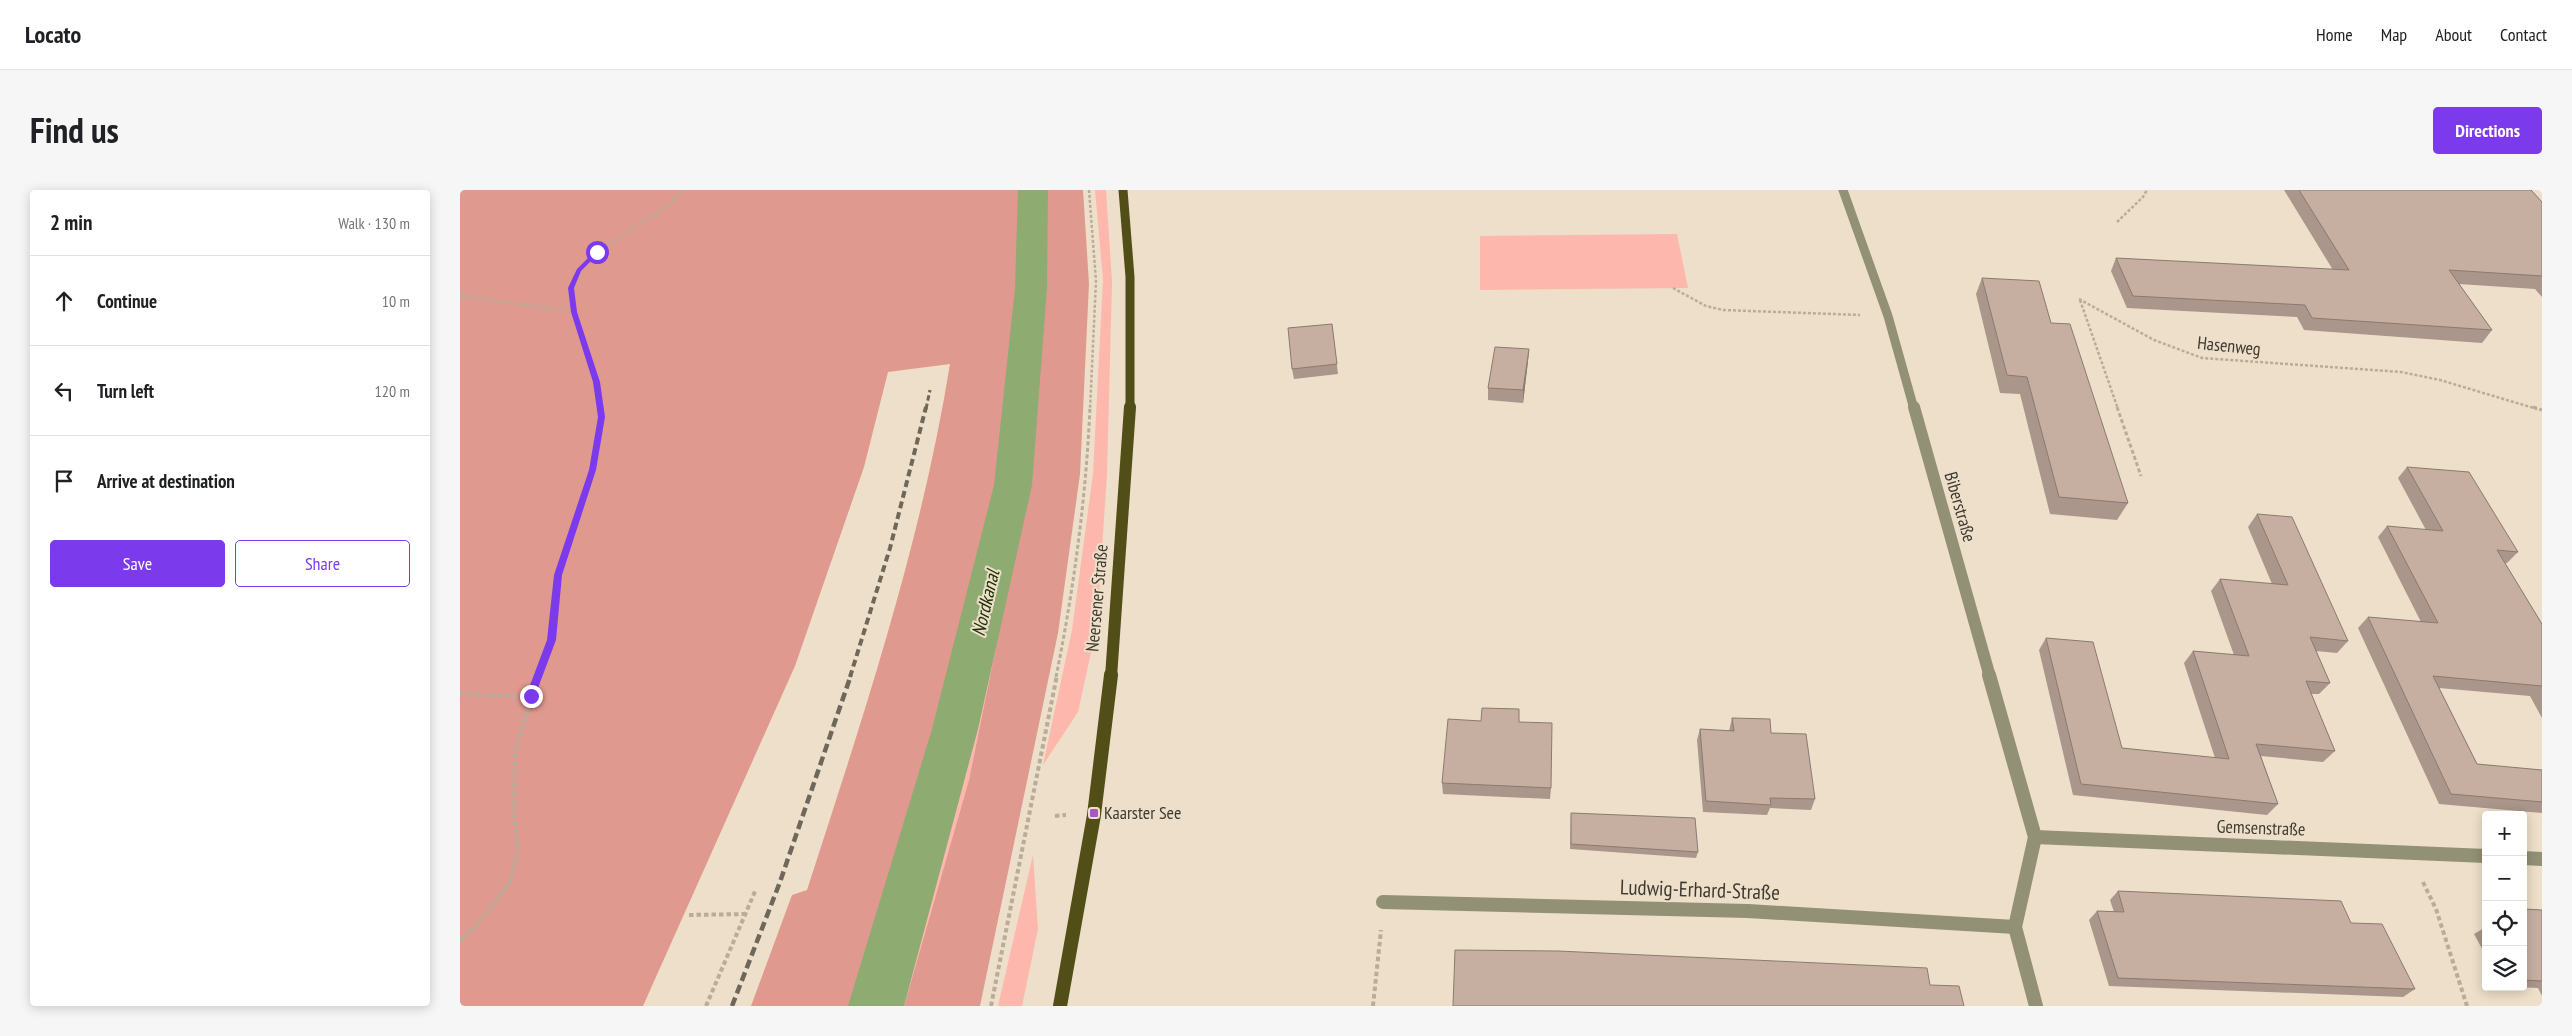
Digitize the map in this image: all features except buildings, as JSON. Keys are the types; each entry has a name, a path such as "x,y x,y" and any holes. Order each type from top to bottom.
{"main road":[{"name":"Neersener Straße","path":"1060,1006 1094,813 1116,622 1127,475 1131,360 1130,288 1123,190"}],"street":[{"name":"Biberstraße","path":"1842,190 1888,316 2035,837"},
{"name":"Gemsenstraße","path":"2035,837 2482,856"},
{"path":"2035,837 2015,927 2036,1006"},
{"path":"2527,858 2542,859"},
{"name":"Ludwig-Erhard-Straße","path":"1383,902 1748,912 2015,927"}],"path":[{"path":"460,941 479,923 509,884 518,851 514,816 515,751 531,696 551,640 558,575 593,470 601,417 597,382 574,312 571,288 579,270 597,252 669,205 684,190"},
{"path":"991,1006 1065,633 1087,473 1096,281 1089,190"},
{"path":"2117,222 2143,197 2146,190"},
{"path":"1673,288 1706,306 1723,310 1888,316"},
{"path":"460,296 574,312"},
{"name":"Hasenweg","path":"2141,476 2080,299 2154,340 2180,352 2202,358 2401,372 2440,380 2542,410"},
{"path":"460,694 531,696"},
{"path":"2410,853 2436,909 2467,1006"},
{"path":"706,1006 756,889"},
{"path":"1373,1006 1383,902"},
{"path":"689,915 746,914"}],"shaded area":[{"path":"460,190 1020,190 1022,261 1010,397 978,584 859,1006 751,1006 792,895 807,890 849,760 907,564 938,431 950,364 888,372 864,467 795,666 643,1006 460,1006"},
{"path":"1020,190 1044,190 1046,246 1028,489 969,780 904,1006 859,1006 978,584 1010,397 1022,261"},
{"path":"1044,190 1083,190 1089,284 1080,474 1058,633 980,1006 904,1006 969,780 1028,489 1046,246"},
{"path":"1095,190 1106,190 1112,282 1107,474 1097,625 1078,712 1043,765 1072,630 1093,474 1103,280"},
{"path":"1677,234 1688,288 1480,290 1480,236"},
{"path":"1033,855 1038,929 1022,1006 998,1006"}],"waterway":[{"name":"Nordkanal","path":"876,1006 955,729 1013,485 1031,288 1033,190"}],"railway":[{"path":"926,409 930,390"},
{"path":"850,677 890,548 926,407"},
{"path":"732,1006 780,882 851,675"}],"place":[{"name":"Kaarster See","path":"1094,813"}],"route":[{"path":"531,696 551,640 558,575 593,470 601,417 597,382 574,312 571,288 579,270 597,252"}]}
